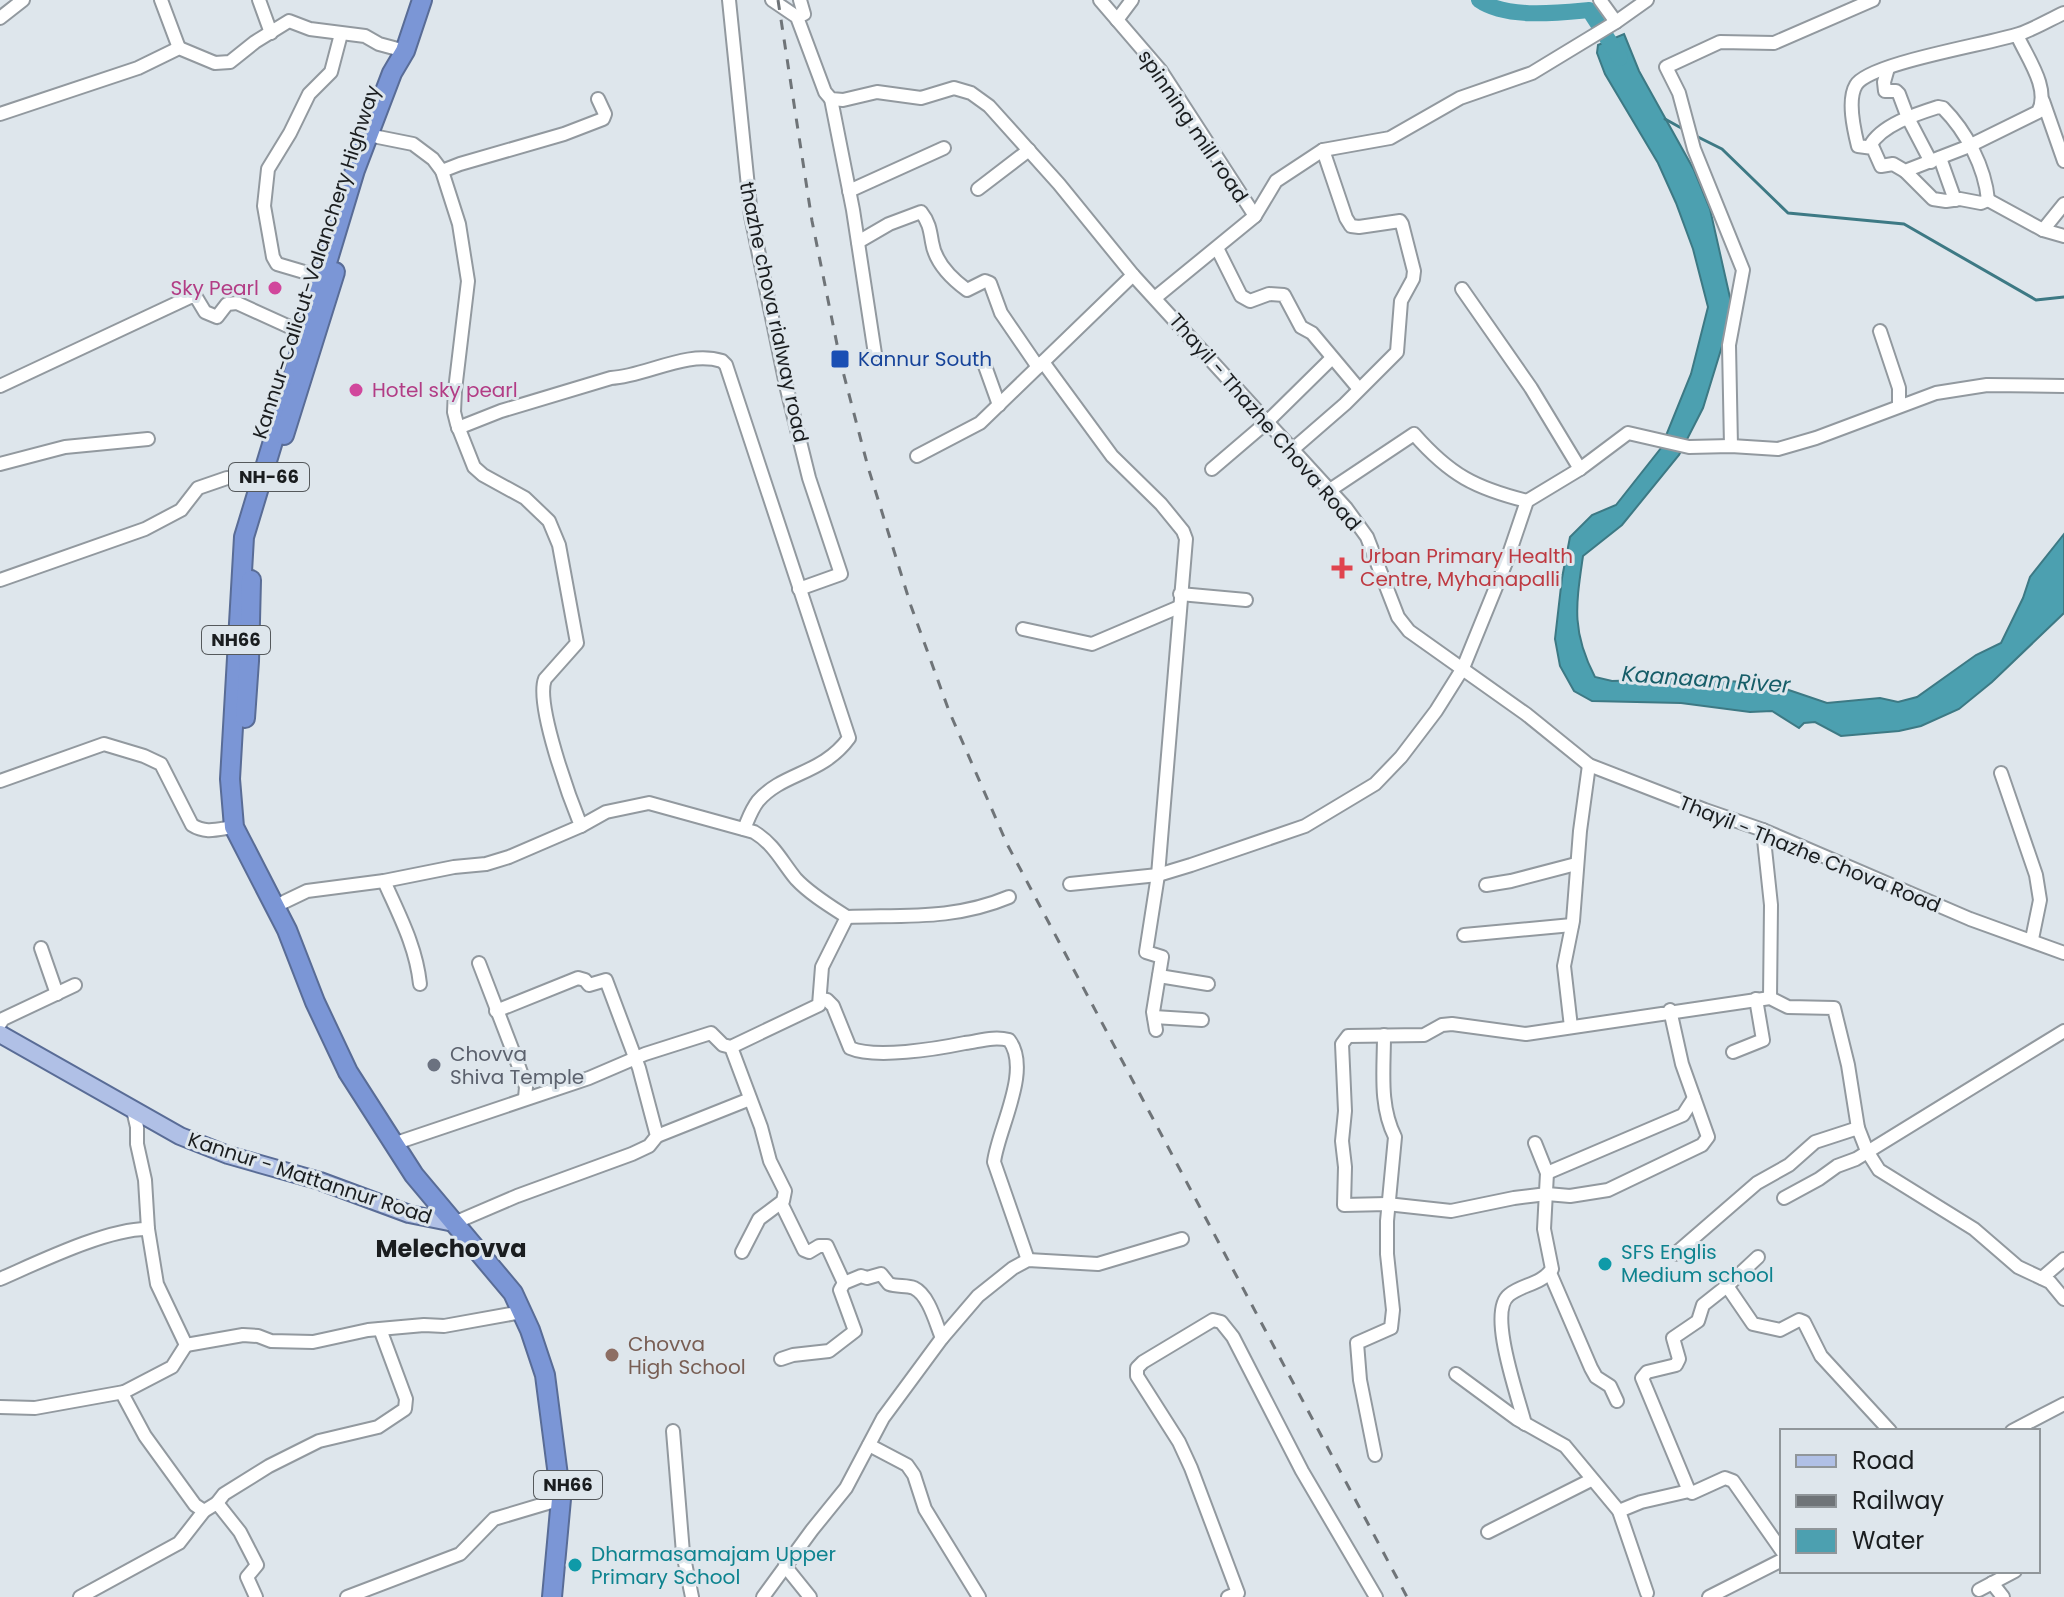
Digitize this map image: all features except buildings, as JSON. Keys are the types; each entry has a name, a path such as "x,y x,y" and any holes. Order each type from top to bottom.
{"highway":[{"name":"Kannur-Calicut-Valanchery Highway","path":"422,0 402,56 392,73 294,410 272,464 255,534 240,804 249,837 280,904 342,1061 430,1194 513,1293 522,1312 555,1396 568,1475 569,1530 562,1597"},
{"name":"Kannur-Calicut-Valanchery Highway","path":"280,904 234,827 230,779 244,537 321,277 373,136"},
{"name":"Kannur-Calicut-Valanchery Highway","path":"545,1375 561,1499 552,1597"}],"main road":[{"name":"Kannur - Mattannur Road","path":"0,1034 180,1136 228,1155 320,1181 409,1214 454,1223"},
{"path":"409,1214 426,1204 430,1194"}],"street":[{"path":"0,18 23,0"},
{"path":"161,0 179,48 215,63 230,62 289,21 310,29 365,36 402,56"},
{"path":"259,0 271,33"},
{"name":"thazhe chova rialway road","path":"729,0 751,216 809,478 841,574 799,589"},
{"path":"772,0 797,17 825,92 831,99 875,354"},
{"path":"797,17 804,14 800,0"},
{"name":"spinning mill road","path":"1100,0 1161,71 1255,216"},
{"path":"1117,20 1132,0"},
{"path":"1600,0 1616,22"},
{"path":"1156,297 1255,216 1276,181 1323,150 1390,138 1460,98 1532,73 1647,0"},
{"path":"1731,446 1729,345 1743,270 1691,139 1679,93 1666,67 1720,42 1774,43 1873,0"},
{"path":"1870,146 1858,146 1854,122 1854,88 1861,80 1900,63 2017,35 2064,12 2060,0"},
{"path":"321,277 277,264 264,206 268,169 309,94 331,72 341,34"},
{"path":"2017,35 2038,79 2064,161"},
{"path":"0,114 138,68 179,48"},
{"path":"1888,68 1885,91 1899,94 1908,118 1936,160 1955,200"},
{"name":"Thayil - Thazhe Chova Road","path":"831,99 843,100 877,92 921,98 954,88 971,93 989,106 1133,275 1330,490 1367,537 1398,617 1409,631 1463,668 1589,765 1763,830 1970,919 2064,953"},
{"path":"1905,171 1970,146 2038,112 2042,98"},
{"path":"442,171 531,145 603,119 605,114 598,99"},
{"path":"1870,146 1874,139 1908,118 1943,108 1970,146 1985,182 1988,200"},
{"path":"373,136 413,144 433,159 442,171 459,224 468,281 455,390 454,412 458,428 474,467 525,498 549,521 559,545 577,643 542,686 544,711 581,826"},
{"path":"1870,146 1881,166 1893,164 1905,171 1933,199 1981,203 1988,200"},
{"path":"849,191 944,148"},
{"path":"978,189 1029,150"},
{"path":"1292,450 1397,352 1401,301 1414,271 1400,221 1351,226 1323,150"},
{"path":"1988,200 2043,230 2064,236"},
{"path":"2043,230 2064,204"},
{"path":"858,242 889,224 921,212 927,219 932,243 943,267 967,290 985,281 990,283 1001,313 1041,365 1112,456 1161,504 1183,531 1186,539 1158,875 1146,952 1162,957 1154,1017 1156,1030"},
{"path":"1217,248 1241,296 1250,301 1269,294 1284,295 1301,327 1312,333 1359,389"},
{"path":"917,456 980,423 1133,275"},
{"path":"1462,289 1531,388 1580,469"},
{"path":"0,386 190,297 196,297 205,312 217,317 227,304 237,303 303,333"},
{"path":"1880,331 1899,388 1899,405"},
{"path":"458,428 501,411 611,378 703,358 722,361 849,738 839,752 822,765 788,780 760,798 744,829"},
{"path":"1212,469 1267,422 1332,358"},
{"path":"985,366 999,405"},
{"path":"1070,884 1158,875 1305,826 1375,784 1410,746 1463,668 1507,560 1527,501 1580,469 1628,433 1689,447 1778,449 1936,393 1987,385 2064,386"},
{"path":"1330,490 1414,434 1432,454 1467,481 1527,501"},
{"path":"0,464 65,447 148,439"},
{"path":"0,580 145,529 181,510 198,488 227,478 259,481"},
{"path":"1023,629 1092,644 1179,600 1246,600"},
{"path":"0,781 104,744 161,764 192,825 210,831 234,827"},
{"path":"1571,1027 1564,966 1572,925 1576,864 1589,765"},
{"path":"2001,773 2036,875 2040,900 2032,939"},
{"path":"280,904 307,891 476,866 509,857 606,812 649,803 763,837 776,849 797,880 847,917 897,918 966,912 1009,897"},
{"path":"1763,830 1771,905 1770,998"},
{"path":"1486,885 1576,864"},
{"path":"384,881 396,902 412,945 420,984"},
{"path":"397,1143 711,1033 723,1045 731,1047 814,1009 819,1005 822,967 847,917"},
{"path":"1464,935 1572,925"},
{"path":"41,948 57,994"},
{"path":"479,963 526,1087 525,1098"},
{"path":"1159,976 1208,984"},
{"path":"496,1011 578,978 589,985 606,980 636,1059 657,1136"},
{"path":"0,1024 3,1019 75,985"},
{"path":"1670,1010 1682,1064 1708,1137 1702,1145 1608,1190 1570,1196 1547,1194 1514,1198 1451,1211 1390,1204 1344,1205 1342,1044 1348,1036 1424,1035 1442,1025 1452,1024 1526,1034 1670,1010 1770,998 1788,1007 1834,1008 1848,1065 1858,1128 1879,1170 1974,1229 2018,1267 2050,1282 2064,1299"},
{"path":"820,999 827,1000 833,1006 850,1048 860,1053 876,1054 998,1037 1009,1040 1016,1052 1016,1068 1010,1108 994,1162 1028,1260"},
{"path":"1733,1052 1763,1040 1756,999"},
{"path":"1154,1017 1202,1020"},
{"path":"1784,1198 2064,1031"},
{"path":"1375,1455 1358,1370 1357,1343 1391,1328 1393,1310 1387,1254 1395,1137 1385,1108 1384,1035"},
{"path":"731,1047 761,1127 770,1161 785,1191 781,1203 759,1219 742,1252"},
{"path":"1547,1173 1683,1115 1694,1098"},
{"path":"454,1223 517,1196 632,1154 649,1146 657,1136 750,1099"},
{"path":"133,1110 157,1284 186,1345"},
{"path":"1675,1254 1757,1183 1789,1165 1815,1142 1858,1128"},
{"path":"1535,1143 1547,1173 1544,1229 1552,1269 1550,1273 1591,1368 1596,1377 1610,1386 1617,1401"},
{"path":"781,1203 804,1250 809,1252 819,1246 827,1246 844,1283 841,1295 855,1331 829,1351 781,1359"},
{"path":"0,1279 85,1245 127,1231 148,1229"},
{"path":"763,1597 846,1488 883,1418 942,1338 978,1296 1028,1260 1098,1264 1182,1239"},
{"path":"1689,1491 1642,1378 1647,1372 1676,1365 1679,1359 1673,1338 1698,1321 1703,1305 1758,1257"},
{"path":"2042,1278 2064,1259"},
{"path":"1525,1424 1509,1367 1500,1316 1506,1296 1550,1273"},
{"path":"844,1283 854,1277 881,1274 889,1284 913,1287 930,1309 942,1338"},
{"path":"1727,1286 1753,1324 1780,1330 1799,1320 1804,1322 1821,1356 1888,1429"},
{"path":"0,1407 35,1408 124,1392 172,1367 186,1345 243,1335 271,1341 313,1342 380,1329 461,1324 522,1312"},
{"path":"1228,1597 1238,1593 1216,1540 1200,1488 1179,1442 1137,1376 1137,1368 1143,1362 1213,1320 1221,1322 1233,1337 1302,1471 1376,1597"},
{"path":"80,1597 179,1543 204,1511 224,1494 269,1466 319,1441 378,1427 405,1409 406,1399 380,1329"},
{"path":"1456,1374 1525,1424 1565,1446 1619,1511 1647,1593"},
{"path":"124,1392 131,1411 153,1448 191,1499 204,1511"},
{"path":"2016,1429 2064,1404"},
{"path":"673,1431 683,1553 692,1597"},
{"path":"869,1445 907,1465 914,1475 925,1509 979,1597"},
{"path":"1619,1511 1641,1502 1700,1491 1725,1478 1733,1481 1780,1548"},
{"path":"1488,1532 1591,1480"},
{"path":"347,1597 460,1554 494,1519 561,1499"},
{"path":"217,1503 240,1532 257,1565 247,1577 256,1597"},
{"path":"1709,1597 1780,1561"},
{"path":"785,1566 810,1597"},
{"path":"1979,1590 2011,1573"},
{"path":"1992,1583 2003,1597"}],"water":[{"path":"1624,34 1639,71 1694,170 1710,209 1731,302 1727,330 1703,408 1679,455 1622,525 1583,556 1577,618 1587,661 1595,677 1612,681 1682,679 1768,683 1827,703 1880,698 1898,702 1917,697 1976,655 2001,643 2030,577 2064,534 2064,613 1959,709 1921,726 1841,736 1815,722 1804,723 1799,728 1772,711 1750,712 1681,703 1592,701 1574,691 1560,666 1555,639 1570,537 1592,515 1616,505 1661,448 1691,374 1708,307 1693,249 1676,203 1658,163 1605,74 1597,53 1598,45"}],"waterway":[{"name":"Kaanaam River","path":"1479,0 1490,6 1517,12 1589,10 1620,58"},
{"path":"1665,119 1683,129"},
{"path":"1696,136 1722,149 1788,213 1904,224 2036,300 2064,297"}],"railway":[{"path":"778,0 812,221 841,364 868,467 911,606 949,711 1007,844 1407,1597"}],"place":[{"name":"Sky Pearl","path":"275,288"},
{"name":"Kannur South","path":"840,359"},
{"name":"Hotel sky pearl","path":"356,390"},
{"name":"Urban Primary Health Centre, Myhanapalli","path":"1342,568"},
{"name":"Chovva Shiva Temple","path":"434,1065"},
{"name":"SFS Englis Medium school","path":"1605,1264"},
{"name":"Chovva High School","path":"612,1355"},
{"name":"Dharmasamajam Upper Primary School","path":"575,1565"}],"district":[{"name":"Melechovva","path":"451,1249"}]}
